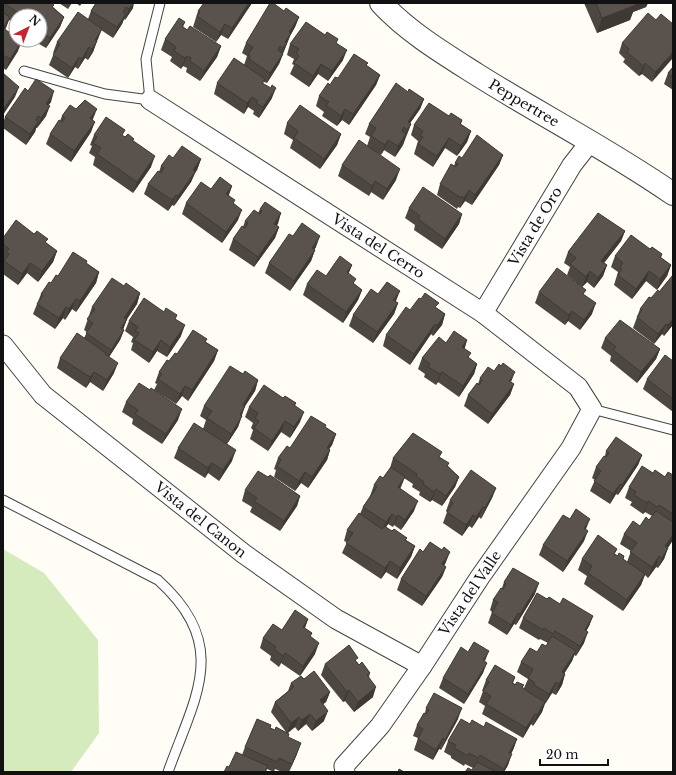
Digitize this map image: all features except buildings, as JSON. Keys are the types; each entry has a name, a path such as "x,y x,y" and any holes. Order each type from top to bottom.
{"street":[{"name":"Peppertree","path":"381,3 433,47 508,95 590,142 673,194"},
{"name":"Vista del Cerro","path":"150,100 483,313 578,387 592,409"},
{"name":"Vista de Oro","path":"483,313 572,165 590,142"},
{"name":"Vista del Canon","path":"3,345 43,395 244,554 336,619 422,666"},
{"name":"Vista del Valle","path":"345,772 344,766 380,726 422,666 480,577 571,448 592,409"}],"lane":[{"path":"24,71 105,94 150,100 146,59 160,3"},
{"path":"592,409 673,430"},
{"path":"3,500 158,580 176,596 187,612 195,627 201,652 199,689 192,712 168,772"}],"green space":[{"path":"3,549 44,573 98,640 99,733 71,772 3,772"}]}
